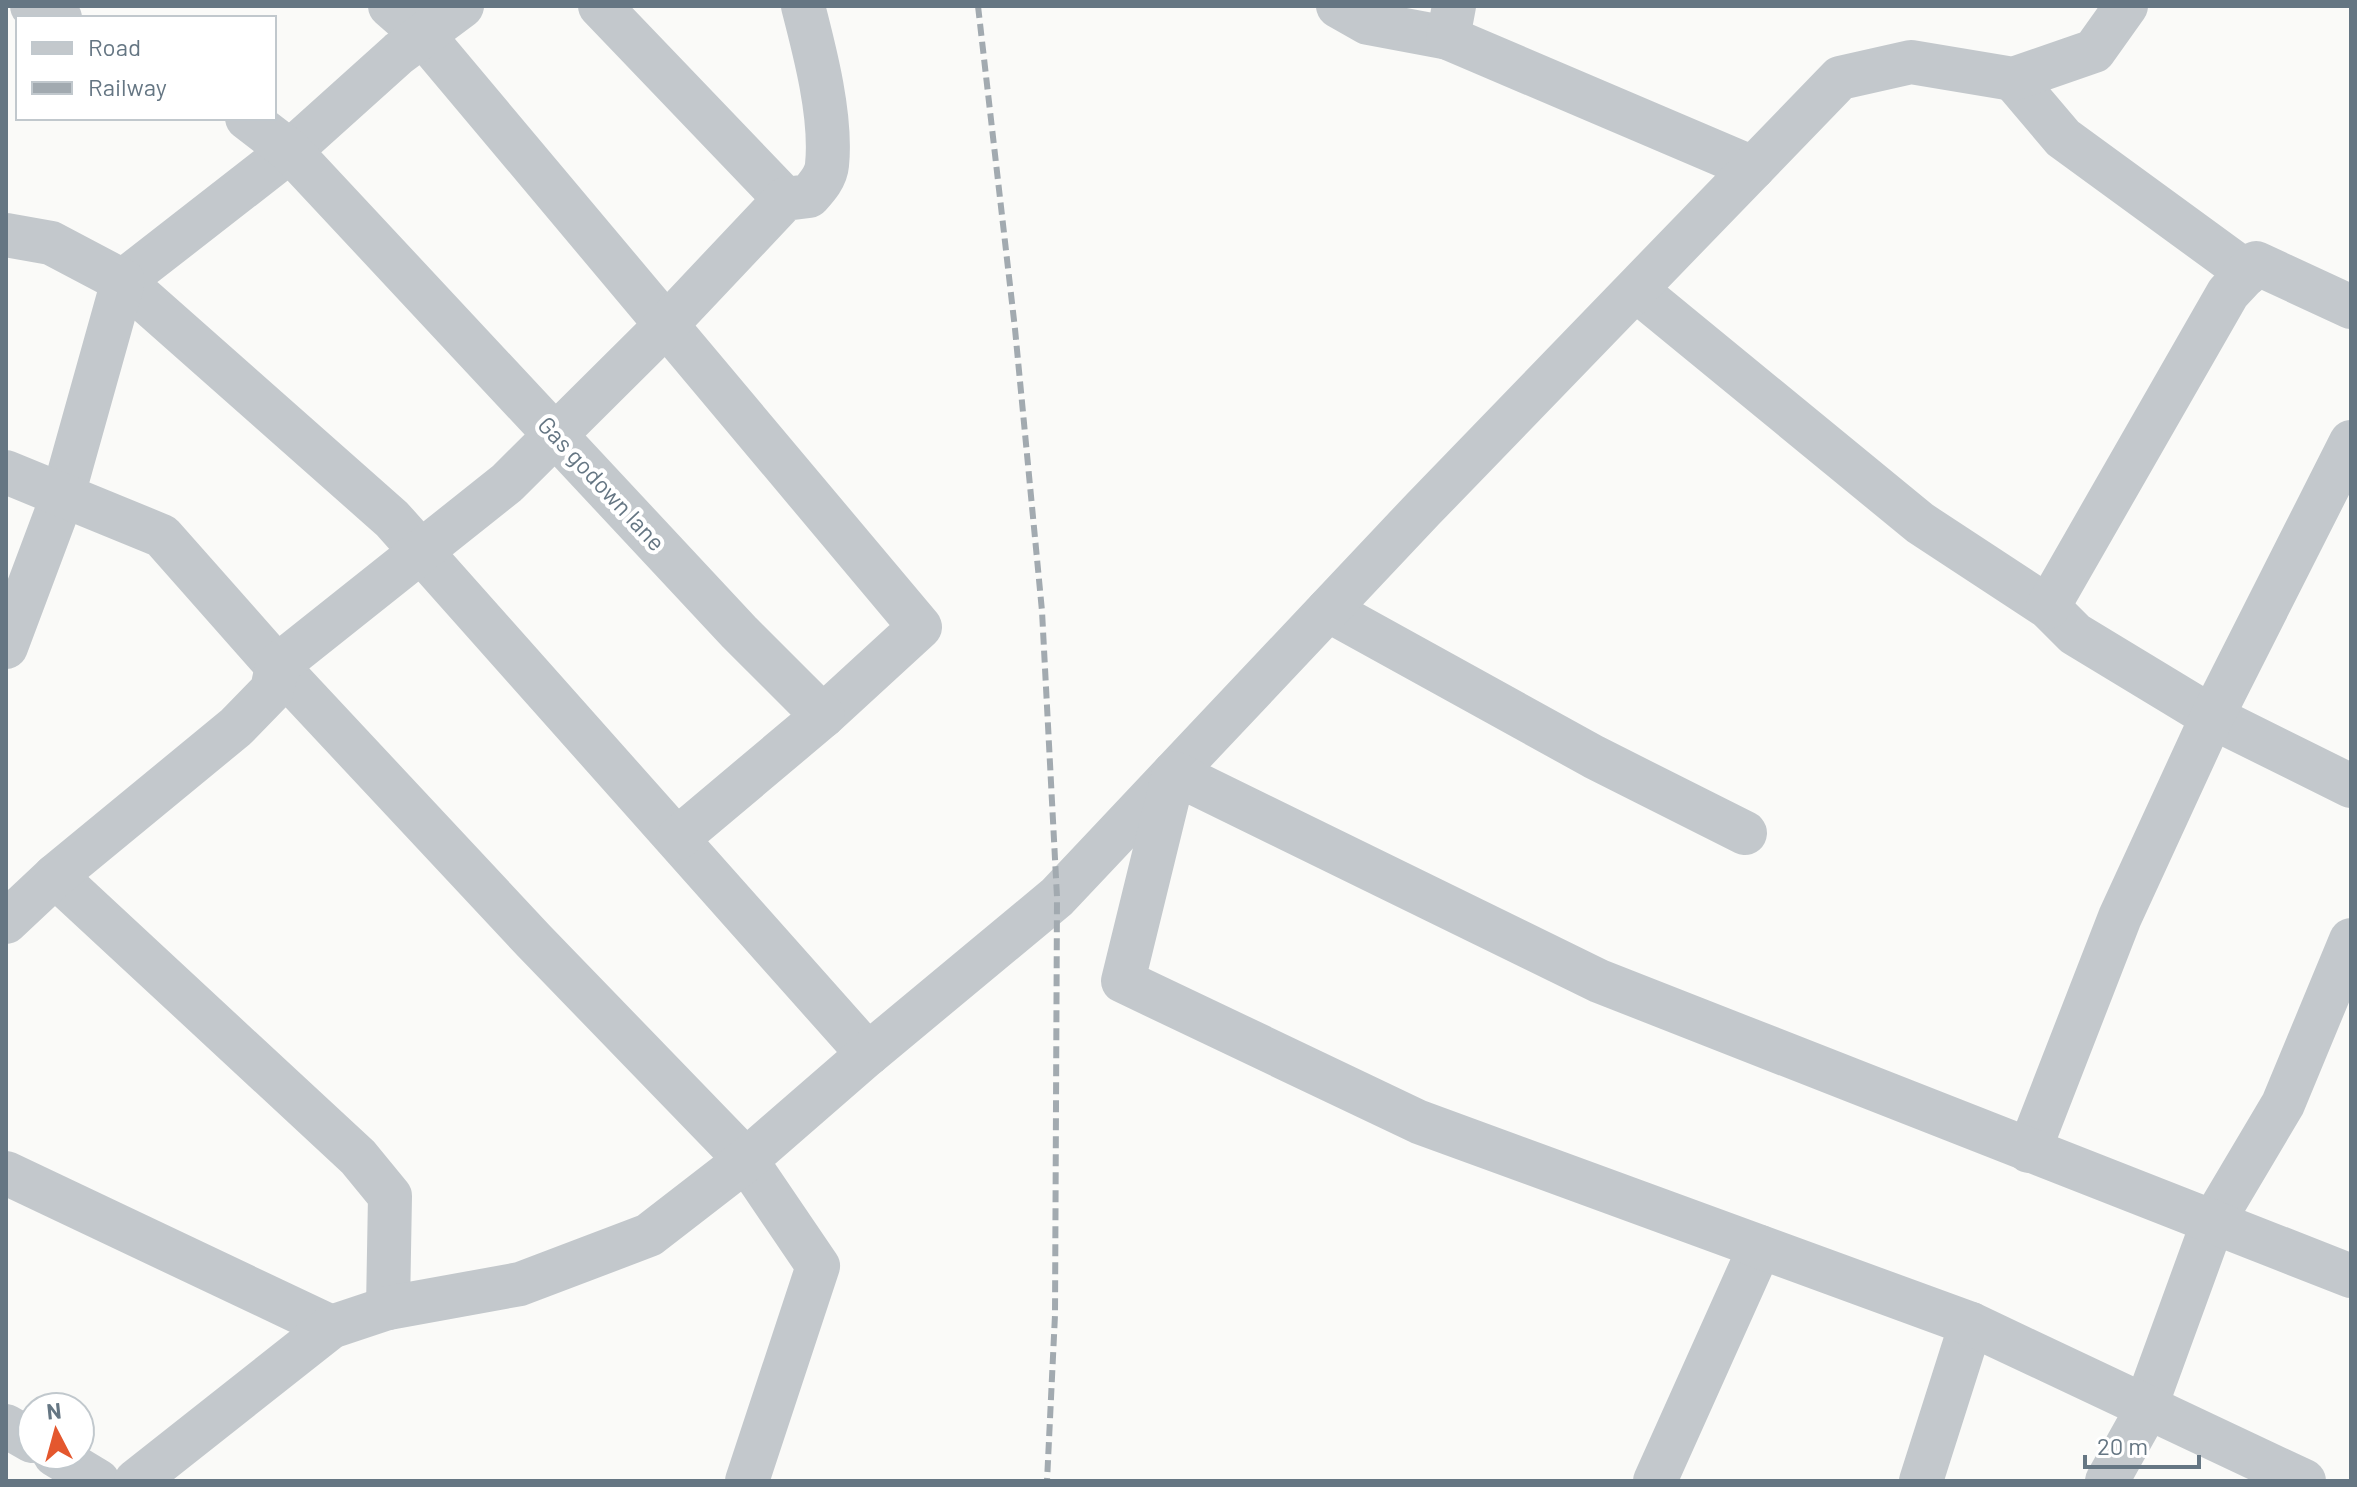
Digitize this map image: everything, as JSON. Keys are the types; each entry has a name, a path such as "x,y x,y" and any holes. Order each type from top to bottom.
{"street":[{"path":"32,6 55,16"},
{"path":"6,647 63,495 123,281 290,151 406,20 462,6"},
{"path":"600,6 785,199"},
{"path":"6,922 55,876 236,727 272,690 277,666 507,483 667,324 785,199 809,196 820,183 827,167 826,123 815,51 803,6"},
{"path":"1338,6 1368,23 1451,22 1753,168"},
{"path":"136,1481 331,1327 388,1308 520,1284 649,1235 746,1160 1057,897 1328,610 1840,78 1911,62 2013,79 2094,51 2126,6"},
{"path":"406,20 667,324 920,627 823,716 678,838"},
{"path":"2013,79 2063,138 2248,273"},
{"name":"Gas godown lane","path":"250,120 290,151 739,632 823,716"},
{"path":"6,235 51,243 123,281 392,519 868,1054"},
{"path":"2048,607 2228,293 2256,263 2351,307"},
{"path":"1636,290 1920,523 2048,607 2075,634 2212,717 2351,786"},
{"path":"2029,1151 2120,917 2212,717 2351,442"},
{"path":"6,472 162,536 277,666 534,941 746,1160 818,1266 747,1481"},
{"path":"1328,610 1594,757 1745,833"},
{"path":"1174,773 1599,981 2351,1276"},
{"path":"1174,773 1123,981 1419,1122 1971,1324 2304,1481"},
{"path":"55,876 358,1157 390,1196 388,1308"},
{"path":"2107,1481 2140,1422 2213,1222 2283,1104 2351,940"},
{"path":"6,1173 331,1327"},
{"path":"1655,1481 1760,1247"},
{"path":"1921,1481 1971,1324"}],"railway":[{"path":"978,6 1015,329 1042,611 1057,897 1055,1315 1047,1481"}]}
